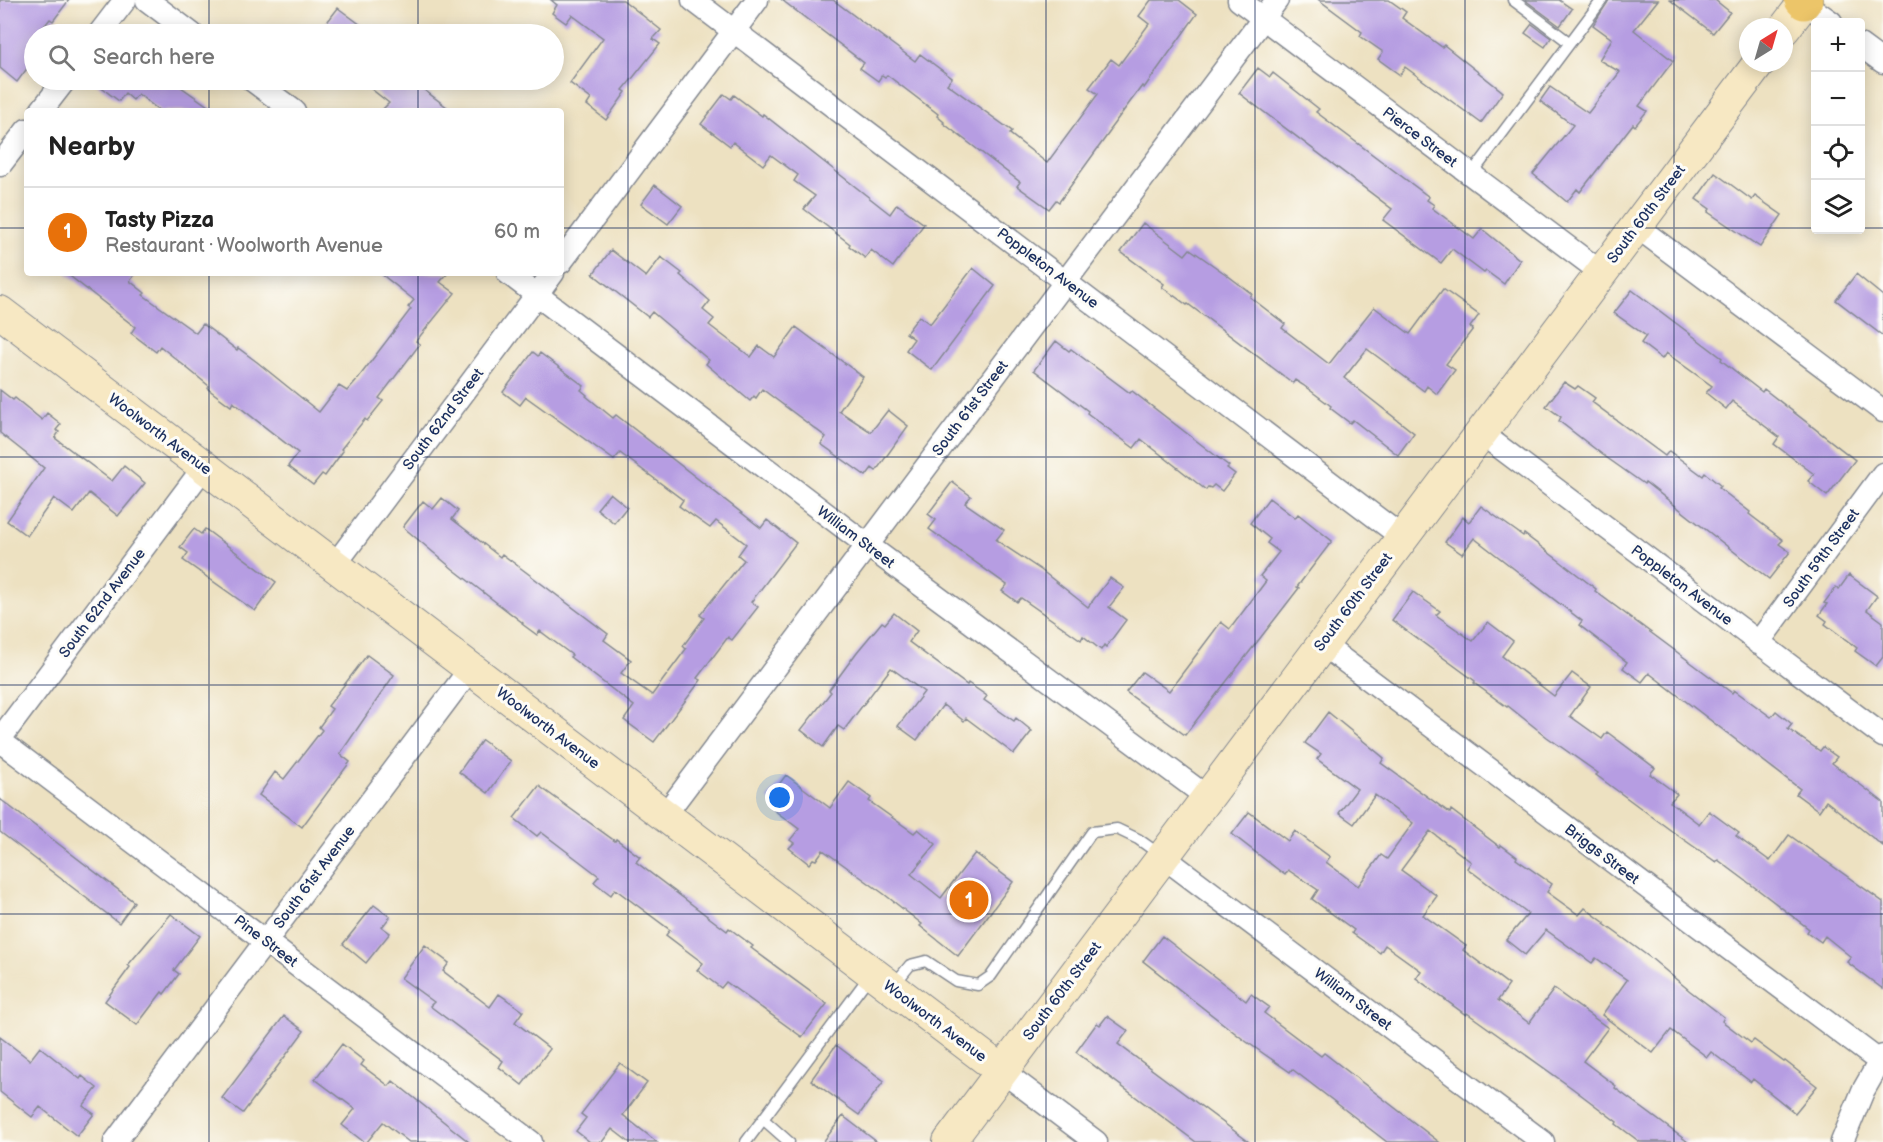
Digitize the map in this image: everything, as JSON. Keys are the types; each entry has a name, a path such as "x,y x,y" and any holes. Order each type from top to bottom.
{"main road":[{"path":"1792,18 1804,1"},
{"name":"South 60th Street","path":"949,1142 1752,72"},
{"name":"Woolworth Avenue","path":"0,312 1002,1071"}],"street":[{"path":"107,24 125,0"},
{"path":"147,0 179,24"},
{"name":"Poppleton Avenue","path":"693,0 1402,537"},
{"path":"564,258 758,0"},
{"name":"Pierce Street","path":"1239,0 1602,273"},
{"name":"South 61st Street","path":"664,816 1277,0"},
{"path":"1804,1 1826,18"},
{"path":"1865,49 1883,62"},
{"path":"43,108 57,90"},
{"path":"266,90 290,108"},
{"path":"0,165 24,134"},
{"path":"1636,226 1883,411"},
{"name":"William Street","path":"512,276 867,545 1207,797"},
{"name":"South 62nd Street","path":"334,566 551,276"},
{"name":"Poppleton Avenue","path":"1481,433 1883,736"},
{"name":"South 62nd Avenue","path":"0,740 204,467"},
{"name":"South 59th Street","path":"1758,643 1883,474"},
{"name":"Briggs Street","path":"1322,644 1882,1060"},
{"name":"South 61st Avenue","path":"115,1142 470,669"},
{"name":"Pine Street","path":"0,740 531,1142"},
{"name":"William Street","path":"1162,856 1543,1142"},
{"path":"1842,1142 1863,1091 1882,1060"},
{"name":"Woolworth Avenue","path":"1002,1071 1096,1142"}],"lane":[{"path":"1513,0 1570,43"},
{"path":"1471,175 1602,0"},
{"path":"746,1142 882,980 910,965 926,961 956,981 978,985 991,976 1092,832 1117,829 1138,839 1162,856"},
{"path":"763,1119 789,1142"}],"building":[{"path":"0,0 69,0 53,21 50,19 46,24 24,24 24,73 17,82 0,68"},
{"path":"551,0 623,0 661,30 653,39 660,44 623,90 626,92 606,120 587,105 591,99 570,83 603,38 572,15 566,23 552,13 557,5"},
{"path":"782,0 833,0 915,61 920,54 952,78 947,84 1012,131 1010,134 1047,163 1098,94 1089,88 1111,59 1119,65 1149,24 1139,16 1151,0 1179,0 1197,14 1144,88 1142,86 1110,129 1059,202 1056,200 1049,209 1017,186 1020,182 943,123 937,116 938,114 887,75 885,77 882,75 878,81 860,68 864,63"},
{"path":"1319,0 1389,0 1406,12 1402,18 1442,47 1444,45 1503,92 1481,123 1405,67 1400,75 1378,59 1383,52 1360,36 1362,32"},
{"path":"1525,0 1559,0 1572,9 1560,26"},
{"path":"1609,0 1658,0 1634,30 1673,61 1639,106 1647,111 1635,126 1633,124 1580,192 1577,189 1567,202 1533,174 1573,125 1540,101 1550,87 1588,113 1620,72 1599,60 1612,39 1593,25"},
{"path":"1670,0 1715,0 1730,12 1713,33"},
{"path":"338,8 360,24 326,24"},
{"path":"1532,24 1551,38 1545,47 1525,33"},
{"path":"1258,68 1270,77 1273,73 1319,109 1316,112 1429,197 1427,200 1434,205 1432,208 1474,239 1482,229 1520,260 1504,284 1486,271 1484,273 1452,249 1441,263 1383,220 1392,209 1239,93"},
{"path":"104,90 185,90 211,108 156,108 138,94 133,100 125,93 119,101"},
{"path":"373,90 424,90 448,108 384,108 389,103"},
{"path":"724,94 731,99 734,95 762,116 763,114 890,214 897,204 924,224 893,267 871,250 865,258 804,209 815,196 794,181 798,175 771,155 763,165 733,142 730,146 701,124"},
{"path":"1715,173 1752,200 1755,196 1782,215 1760,247 1708,212 1710,209 1696,199"},
{"path":"655,185 682,206 668,224 641,204"},
{"path":"1143,223 1185,255 1190,249 1227,275 1252,294 1250,297 1285,324 1282,328 1329,364 1374,307 1410,334 1443,289 1479,315 1470,327 1473,329 1446,364 1455,370 1437,394 1427,386 1424,391 1367,349 1344,378 1414,433 1398,455 1353,420 1350,423 1303,385 1295,380 1293,383 1162,287 1164,284 1121,252"},
{"path":"611,250 646,277 661,257 682,273 680,275 710,301 703,310 714,319 709,325 751,357 759,346 774,357 796,327 863,377 839,411 871,432 888,410 908,426 876,471 872,468 866,476 821,444 826,437 762,389 756,398 754,396 750,401 706,364 709,360 652,312 648,317 593,274"},
{"path":"973,268 995,286 932,370 906,350 914,339 906,333 919,316 930,324"},
{"path":"1856,274 1883,296 1883,336 1836,300"},
{"path":"70,276 134,276 130,281 145,293 143,295 196,333 203,324 257,362 319,412 339,386 347,391 411,309 408,307 414,300 384,276 445,276 440,282 455,293 416,341 420,344 379,398 383,401 341,449 343,451 325,476 322,474 313,485 288,466 298,453 233,402 231,406 208,389 209,386 160,346 156,352 131,333 135,327"},
{"path":"1632,290 1722,358 1721,360 1762,392 1764,389 1855,460 1827,496 1808,481 1814,474 1774,444 1779,437 1732,401 1726,409 1706,393 1712,386 1666,353 1662,359 1641,343 1646,336 1614,313"},
{"path":"1056,341 1069,351 1071,349 1130,393 1132,391 1229,466 1227,468 1235,474 1222,491 1214,485 1206,490 1141,439 1134,448 1034,370"},
{"path":"533,352 538,356 540,353 584,386 581,390 586,396 613,418 616,415 761,528 767,520 796,543 751,602 758,607 732,640 728,637 697,678 701,680 654,742 624,720 634,706 540,631 537,635 522,624 403,527 423,501 433,509 442,498 458,511 452,519 500,557 502,554 608,634 604,640 631,660 621,673 652,695 686,649 683,646 704,618 700,615 744,560 738,555 746,544 716,521 710,528 679,506 683,500 620,453 614,460 526,397 520,405 503,392"},
{"path":"1564,382 1575,389 1578,386 1595,398 1592,402 1665,456 1669,451 1703,476 1705,473 1721,486 1719,488 1750,512 1749,514 1783,540 1779,544 1790,552 1769,579 1645,482 1644,484 1603,455 1559,421 1561,417 1546,406"},
{"path":"0,390 13,400 15,398 42,420 47,413 61,424 56,430 59,432 55,438 112,481 124,466 145,483 118,516 89,493 74,513 54,498 27,536 7,521 44,468 0,433"},
{"path":"952,482 971,496 965,503 1004,530 996,540 1041,570 1088,607 1110,578 1124,588 1109,607 1126,620 1106,647 1104,645 1101,650 1083,636 1081,640 1021,598 1017,602 1002,591 1007,585 929,529 936,520 928,514"},
{"path":"610,493 627,507 614,523 597,509"},
{"path":"1269,498 1295,518 1298,514 1332,541 1297,587 1299,588 1185,735 1126,692 1142,672 1169,691 1221,622 1230,629 1266,581 1260,576 1279,552 1267,543 1270,539 1250,523"},
{"path":"1481,506 1523,536 1524,534 1596,589 1595,591 1732,693 1734,690 1771,717 1776,711 1792,724 1788,729 1820,751 1823,747 1837,757 1832,763 1883,802 1883,846 1826,801 1819,811 1796,794 1800,789 1649,673 1642,682 1623,668 1627,662 1579,625 1582,621 1474,538 1462,554 1445,542 1463,517 1469,522"},
{"path":"194,529 201,534 205,529 276,582 255,611 183,560 188,553 180,547"},
{"path":"1849,575 1877,596 1867,610 1883,622 1883,657 1876,666 1855,651 1857,648 1825,624 1827,621 1819,615 1827,604 1824,603 1836,587 1839,589"},
{"path":"1413,592 1440,611 1436,615 1473,641 1488,622 1513,641 1502,656 1554,696 1572,673 1591,687 1570,716 1602,739 1607,732 1655,768 1650,774 1677,794 1670,802 1699,824 1709,811 1739,833 1736,836 1770,861 1789,835 1883,902 1883,989 1847,962 1851,957 1825,936 1821,942 1807,932 1809,929 1761,892 1718,860 1716,862 1673,832 1596,775 1598,773 1392,620"},
{"path":"894,613 917,631 909,642 967,685 968,683 987,696 984,700 1014,721 1016,718 1032,731 1014,754 966,718 964,721 943,705 917,740 898,726 924,692 891,668 844,730 838,726 823,747 801,730 831,692 829,690 857,652 882,622 885,624"},
{"path":"367,655 394,675 340,754 350,762 302,827 259,795 275,772 284,779 322,730 319,727 332,709 328,706"},
{"path":"1328,712 1384,758 1381,763 1450,813 1451,810 1500,847 1501,845 1517,857 1516,859 1552,884 1547,892 1579,915 1585,908 1724,1017 1722,1021 1751,1043 1754,1040 1785,1061 1817,1086 1795,1113 1753,1079 1751,1082 1711,1052 1707,1057 1671,1030 1653,1053 1602,1015 1627,980 1596,958 1592,963 1546,930 1525,955 1506,940 1528,914 1467,868 1471,862 1430,831 1401,870 1437,896 1423,915 1466,946 1463,950 1509,985 1498,1000 1529,1023 1554,989 1608,1028 1583,1061 1616,1086 1615,1088 1688,1142 1640,1142 1572,1088 1416,978 1421,971 1385,945 1380,953 1352,933 1354,930 1312,899 1318,890 1288,870 1285,875 1232,834 1249,812 1288,841 1295,831 1330,857 1326,862 1358,886 1381,855 1387,859 1413,823 1375,795 1354,824 1339,813 1357,789 1317,759 1321,754 1305,743"},
{"path":"482,740 511,761 488,793 459,772"},
{"path":"786,775 830,808 849,782 871,798 869,801 914,833 918,829 936,844 911,874 941,898 975,853 1013,882 958,956 884,894 823,850 816,860 813,859 809,864 789,848 794,843 790,840 799,829 774,810 777,806 768,799"},
{"path":"539,786 640,857 636,862 727,931 729,928 753,946 751,948 827,1004 802,1037 726,982 721,988 697,970 703,963 666,935 670,930 615,889 611,895 594,882 599,876 541,832 537,836 514,818"},
{"path":"0,799 134,902 119,923 0,832"},
{"path":"374,905 390,917 382,927 390,933 366,963 343,944"},
{"path":"171,914 200,936 174,970 179,974 137,1025 105,1001 130,967 128,965"},
{"path":"1162,936 1246,1001 1251,994 1269,1007 1264,1013 1321,1056 1324,1053 1439,1142 1387,1142 1292,1069 1290,1072 1244,1040 1143,961"},
{"path":"425,945 449,963 443,971 490,1007 499,994 523,1011 515,1022 550,1049 522,1085 499,1067 503,1061 430,1006 434,1002 401,978"},
{"path":"284,1016 304,1031 243,1113 222,1098"},
{"path":"1107,1016 1128,1031 1118,1044 1249,1142 1196,1142 1076,1052 1097,1023 1100,1025"},
{"path":"0,1037 30,1060 40,1047 80,1079 82,1076 97,1088 83,1106 94,1114 77,1136 40,1107 32,1117 0,1092"},
{"path":"342,1044 364,1061 361,1065 389,1086 393,1081 469,1142 409,1142 383,1122 367,1142 364,1142 342,1125 355,1109 315,1079"},
{"path":"836,1045 884,1081 859,1115 811,1080"},
{"path":"620,1063 647,1083 623,1115 657,1142 629,1142 612,1129 602,1142 590,1142 576,1131 586,1118 581,1114"},
{"path":"843,1116 877,1142 823,1142"}],"place":[{"name":"Tasty Pizza","path":"969,900"}]}
